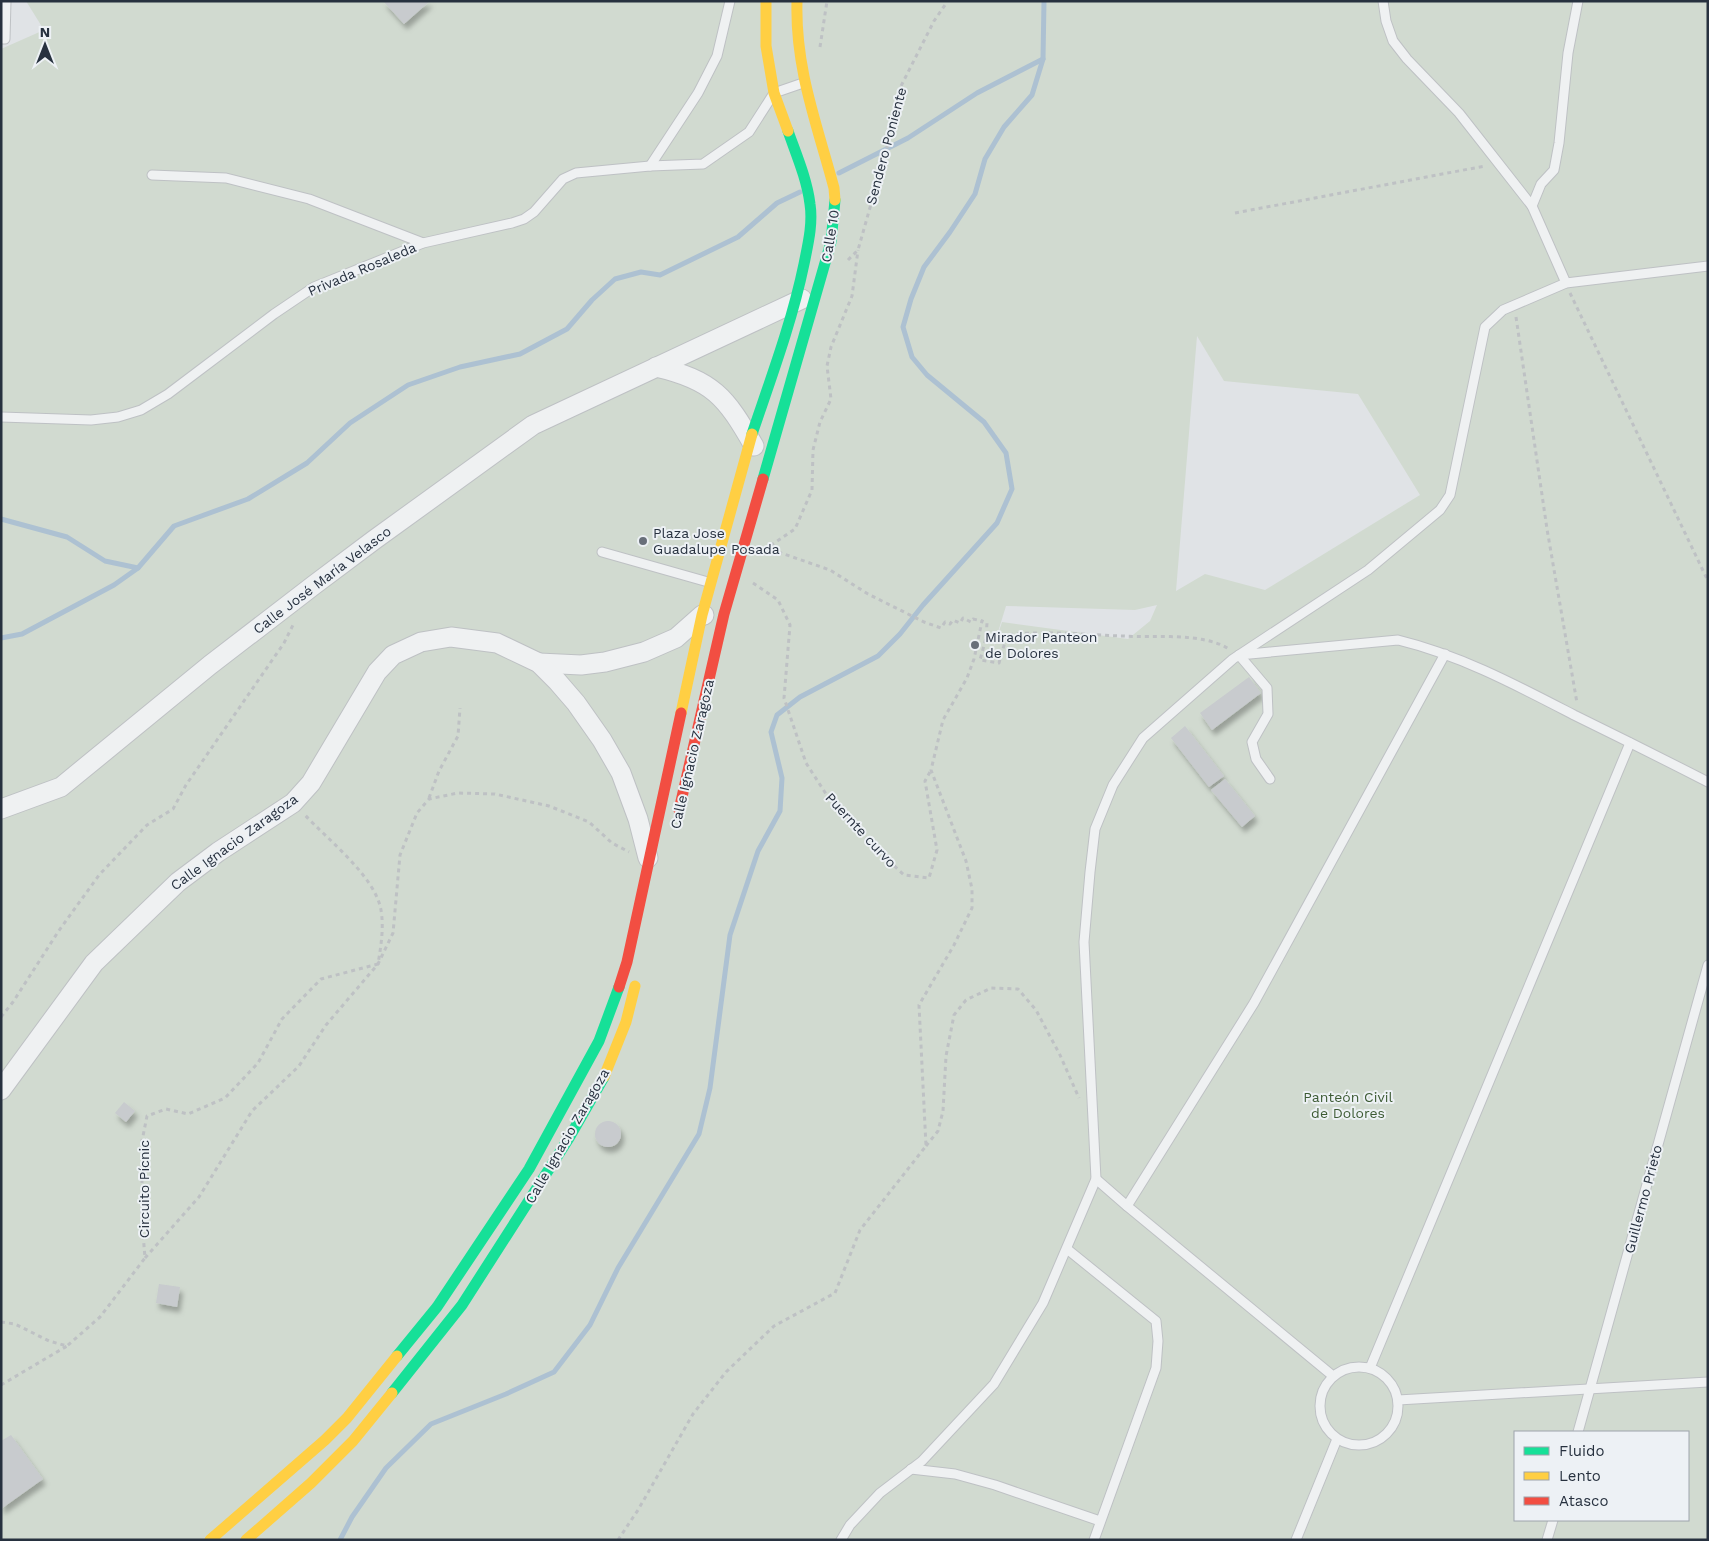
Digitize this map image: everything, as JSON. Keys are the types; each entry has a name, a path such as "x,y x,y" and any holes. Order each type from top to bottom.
{"street":[{"name":"Calle 10","path":"750,440 796,302 811,219 806,185 774,93 766,46 766,1"},
{"name":"Calle 10","path":"766,467 818,291 834,224 834,188 804,83 796,38 797,1"},
{"name":"Calle José María Velasco","path":"1,809 61,787 210,665 374,540 533,425 818,291"},
{"path":"656,367 678,372 705,384 728,405 766,467"},
{"name":"Calle Ignacio Zaragoza","path":"210,1540 325,1440 347,1418 437,1308 529,1168 599,1041 614,1004 627,962 702,615 750,440"},
{"name":"Calle Ignacio Zaragoza","path":"676,822 724,614 766,467"},
{"path":"702,615 724,614"},
{"name":"Calle Ignacio Zaragoza","path":"539,663 581,664 605,662 644,652 676,638 702,615"},
{"name":"Calle Ignacio Zaragoza","path":"1,1090 94,963 178,882 218,852 293,803 311,783 378,672 393,656 422,642 451,637 497,643 539,663 576,703 602,740 621,773 638,819 649,863"},
{"name":"Calle Ignacio Zaragoza","path":"246,1540 311,1483 370,1421 462,1305 564,1145 602,1081 626,1022 638,974"}],"lane":[{"path":"1,39 5,39 6,1"},
{"path":"650,166 698,93 717,56 730,1"},
{"path":"1383,1 1386,21 1393,41 1407,59 1460,113 1532,206 1566,283"},
{"path":"1532,206 1541,184 1554,170 1560,143 1568,53 1578,1"},
{"path":"774,93 804,83"},
{"name":"Privada Rosaleda","path":"1,417 91,420 118,417 142,410 168,394 274,314 314,287 423,243 524,219 534,212 563,180 576,173 650,166 703,164 749,132 774,93"},
{"path":"152,175 226,178 309,199 423,243"},
{"path":"841,1540 850,1525 880,1493 922,1461 994,1384 1044,1303 1096,1179 1084,942 1090,872 1095,829 1113,784 1143,738 1238,655 1368,570 1440,510 1450,495 1485,327 1504,310 1566,283 1708,266"},
{"path":"602,552 711,582"},
{"path":"1238,655 1398,640 1445,654 1536,695 1708,782"},
{"path":"1127,1206 1254,1003 1445,654"},
{"path":"1238,655 1267,688 1268,714 1252,742 1256,759 1270,779"},
{"path":"1370,1368 1630,743"},
{"name":"Guillermo Prieto","path":"1578,1431 1708,965"},
{"path":"1096,1179 1333,1376"},
{"path":"1067,1249 1156,1322 1158,1341 1156,1368 1094,1540"},
{"path":"1357,1366 1370,1368 1380,1372 1389,1380 1395,1389 1399,1411 1389,1432 1380,1439 1370,1444 1358,1446 1347,1444 1337,1439 1322,1420 1319,1408 1320,1396 1325,1385 1333,1376 1344,1369 1357,1366"},
{"path":"1398,1400 1708,1382"},
{"path":"1296,1540 1337,1439"},
{"path":"911,1469 955,1474 1100,1521"},
{"path":"1547,1540 1553,1521"}],"path":[{"name":"Sendero Poniente","path":"846,262 858,250 888,144 900,88 934,21 945,5 944,1"},
{"path":"1235,213 1498,164"},
{"path":"858,250 852,296 831,347 826,366 832,399 820,422 813,450 812,490 795,530 762,552 782,553 830,570 868,594 924,622 941,628 945,622 950,624 953,620 960,623 963,618 970,622 973,619 987,623 986,638 980,660 999,663 1007,636 1056,633 1187,638 1220,643 1238,655"},
{"path":"1566,283 1708,581"},
{"path":"1514,307 1548,538 1580,718"},
{"name":"Puernte curvo","path":"736,571 778,600 790,625 784,698 806,763 828,797 871,844 904,875 929,878 937,850 925,781 931,770"},
{"path":"1,1017 99,875 148,825 173,809 186,785 284,643 297,618"},
{"path":"926,1146 919,1005 954,945 972,908 972,888 966,861 931,770 943,720 967,678 974,659 982,621"},
{"name":"Circuito Pícnic","path":"1,1385 67,1346 100,1317 145,1258 198,1198 252,1112 298,1066 326,1025 378,964 393,933 400,855 416,813 429,799 439,770 458,736 460,708"},
{"path":"429,799 458,793 496,794 549,806 589,822 612,843 649,863"},
{"path":"293,803 365,875 376,893 381,909 382,936 378,964"},
{"name":"Circuito Pícnic","path":"145,1258 142,1221 142,1141 147,1116 166,1109 188,1114 225,1098 258,1063 282,1019 321,979 378,964"},
{"path":"618,1540 638,1510 693,1414 726,1372 774,1326 835,1293 860,1230 938,1131 943,1111 946,1056 954,1014 966,1000 991,988 1018,989 1036,1010 1060,1055 1080,1100"},
{"path":"1,1322 15,1324 49,1342 67,1346"}],"green space":[{"name":"Panteón Civil de Dolores","path":"26,1 1708,1 1708,1540 1,1540 1,49 44,30","holes":["1197,336 1224,381 1358,394 1420,495 1265,590 1205,574 1176,591","1157,605 1150,621 1128,639 1002,622 987,668 1006,606 1135,610"]}],"building":[{"path":"383,1 430,1 404,24"},
{"path":"1249,677 1261,693 1212,730 1200,713"},
{"path":"1185,726 1224,776 1209,787 1171,738"},
{"path":"1225,779 1255,816 1242,827 1211,790"},
{"path":"124,1102 135,1111 126,1122 115,1113"},
{"path":"608,1121 617,1125 621,1134 617,1143 608,1147 599,1143 595,1134 599,1125"},
{"path":"159,1284 180,1287 177,1307 156,1303"},
{"path":"11,1435 43,1479 1,1509 1,1441"}],"waterway":[{"path":"340,1540 352,1517 386,1468 431,1424 506,1394 554,1372 590,1325 618,1268 699,1134 710,1088 730,935 758,851 780,811 782,778 771,732 777,715 800,697 878,656 900,634 923,605 997,523 1012,489 1006,453 984,422 927,375 912,357 903,327 911,299 924,267 975,194 985,159 1004,127 1032,95 1043,59 1044,1"},
{"path":"839,173 908,138 977,93 1043,59"},
{"path":"1,638 22,634 114,585 138,568 174,526 248,499 307,463 350,423 408,385 460,367 520,354 567,329 592,300 615,279 641,272 660,275 738,237 777,203 800,192"},
{"path":"1,519 67,537 105,561 138,568"}],"traffic: fast":[{"path":"752,434 781,350 810,234 811,212 809,195 788,131"},
{"path":"763,479 831,242 835,200"},
{"path":"397,1356 437,1307 529,1169 599,1041 619,987"},
{"path":"392,1393 462,1305 569,1138 604,1077"}],"traffic: slow":[{"path":"766,1 766,46 774,93 788,131"},
{"path":"797,1 797,26 803,73 834,188 835,200"},
{"path":"681,713 702,615 752,434"},
{"path":"604,1077 626,1022 635,986"},
{"path":"210,1540 325,1440 347,1418 397,1356"},
{"path":"246,1540 311,1483 353,1441 392,1393"}],"traffic: jam":[{"path":"679,810 724,614 763,479"},
{"path":"619,987 627,962 681,713"}],"place":[{"name":"Plaza Jose Guadalupe Posada","path":"643,541"},
{"name":"Mirador Panteon de Dolores","path":"975,645"}]}
